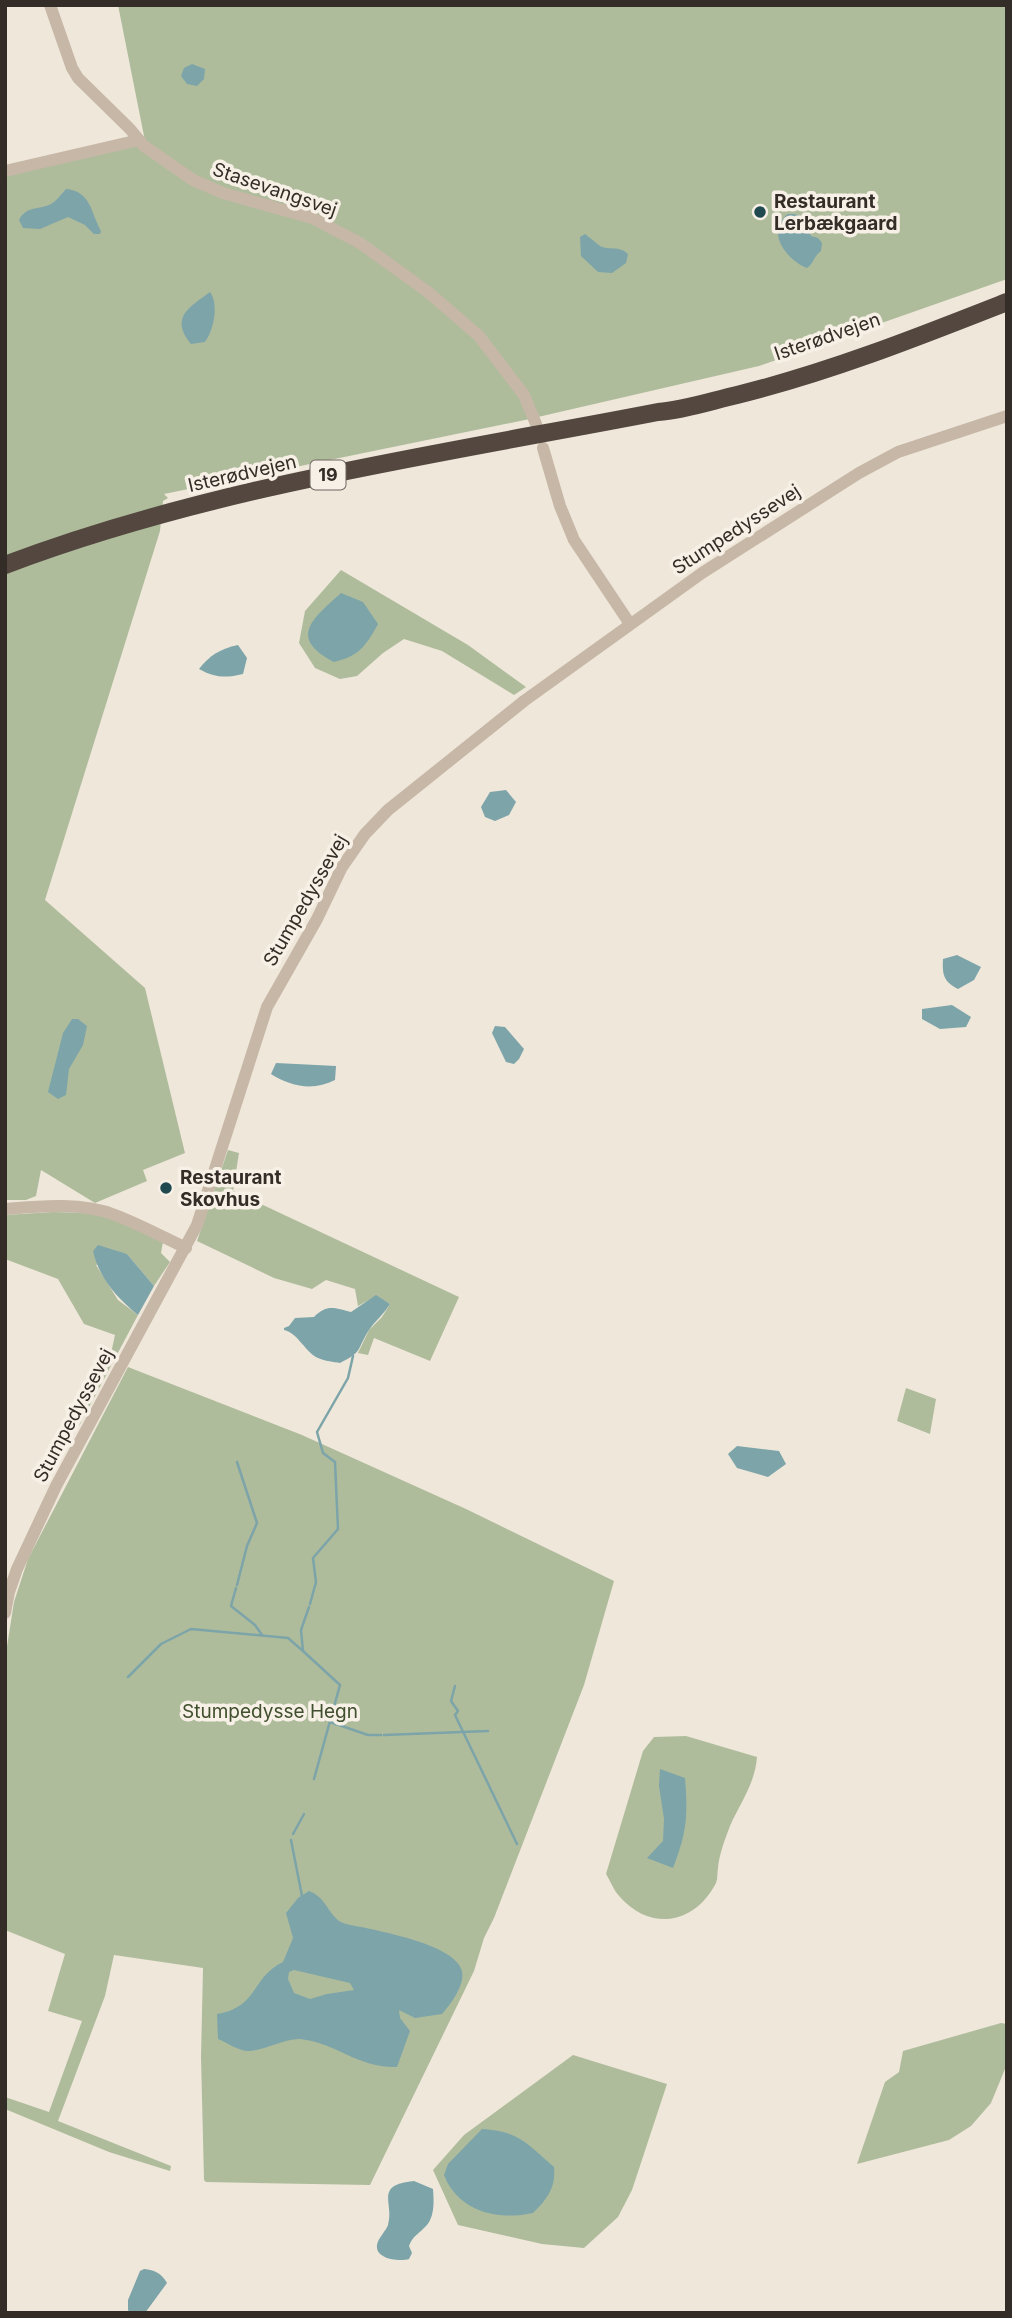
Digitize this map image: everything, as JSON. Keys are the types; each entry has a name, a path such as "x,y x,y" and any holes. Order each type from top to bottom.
{"highway":[{"name":"Isterødvejen","path":"658,412 843,354 1007,290"},
{"name":"Isterødvejen","path":"5,565 126,524 216,500 294,482 675,410 769,387 831,368 1007,302"}],"street":[{"name":"Stasevangsvej","path":"50,5 78,78 139,140 170,166 193,180 223,193 312,218 360,243 428,292 479,337 524,395 537,424"},
{"path":"5,171 139,140"},
{"name":"Stumpedyssevej","path":"5,1613 17,1569 56,1486 186,1248 206,1198 267,1007 317,919 342,867 365,834 388,810 524,701 702,573 859,473 898,452 1007,416"},
{"path":"543,448 560,506 574,540 630,624"},
{"path":"5,1209 61,1207 114,1214 186,1248"}],"green space":[{"path":"118,5 1007,5 1007,279 759,366 525,420 164,494 168,498 163,501 160,531 45,900 145,988 185,1153 143,1170 147,1181 95,1203 41,1170 36,1196 26,1200 5,1200 5,172 145,141"},
{"path":"341,570 468,645 526,687 514,695 442,651 404,639 357,676 340,679 315,668 299,643 305,611"},
{"path":"228,1150 239,1153 233,1191 459,1297 430,1361 374,1338 368,1355 358,1353 369,1330 390,1304 376,1296 358,1306 355,1289 326,1280 312,1289 274,1278 197,1241"},
{"path":"93,1213 113,1218 163,1242 161,1253 170,1262 154,1286 127,1254 96,1265 118,1300 138,1315 79,1426 103,1359 110,1358 115,1335 84,1324 58,1279 5,1259 5,1215"},
{"name":"Stumpedysse Hegn","path":"128,1367 302,1435 466,1509 614,1581 584,1685 484,1938 474,1971 370,2185 204,2180 201,2057 203,1968 114,1955 105,1996 58,2121 171,2166 170,2171 109,2152 5,2109 5,2097 49,2112 82,2021 48,2011 65,1954 5,1930 5,1659 14,1602 28,1559"},
{"path":"906,1388 936,1399 930,1434 897,1421"},
{"path":"686,1736 757,1757 756,1767 730,1826 716,1883 707,1897 685,1915 658,1919 632,1908 618,1895 606,1874 643,1751 654,1737"},
{"path":"1001,2023 1007,2024 1007,2064 991,2103 971,2126 949,2140 857,2164 885,2082 899,2072 903,2051"},
{"path":"573,2055 667,2084 632,2190 618,2217 584,2248 542,2244 458,2225 433,2170 464,2135"}],"water":[{"path":"192,64 205,69 204,79 197,86 187,84 181,76 184,68"},
{"path":"66,189 85,198 100,234 94,234 85,225 68,217 40,229 23,228 19,220 22,215 54,202"},
{"path":"788,214 802,217 811,236 822,243 821,251 807,268 786,253 778,237 781,221"},
{"path":"585,234 600,246 625,251 628,254 626,263 612,273 598,272 581,256 580,237"},
{"path":"210,292 215,310 211,331 205,342 191,344 182,327 182,320 189,308"},
{"path":"341,593 363,602 378,624 361,649 350,657 334,662 312,645 308,636 314,620"},
{"path":"238,645 247,658 243,674 221,676 199,669 216,653"},
{"path":"506,790 516,802 509,815 495,821 485,817 481,807 490,792"},
{"path":"957,955 981,967 974,980 958,989 947,981 943,965 943,959"},
{"path":"952,1005 971,1017 966,1027 940,1029 922,1019 922,1009"},
{"path":"72,1019 78,1019 87,1026 83,1045 69,1069 66,1095 58,1099 48,1092 63,1033"},
{"path":"495,1026 505,1027 524,1049 514,1064 506,1062 492,1033"},
{"path":"276,1063 336,1066 335,1080 319,1086 295,1085 271,1074"},
{"path":"98,1245 127,1254 154,1286 138,1315 104,1279 93,1251"},
{"path":"376,1295 390,1304 369,1330 359,1350 340,1363 318,1358 284,1330 295,1318 314,1317 331,1308 351,1312"},
{"path":"737,1446 779,1451 786,1464 768,1477 737,1468 728,1454"},
{"path":"660,1769 685,1778 685,1824 673,1868 647,1858 663,1841"},
{"path":"309,1891 319,1897 342,1922 420,1942 448,1954 457,1962 462,1971 461,1982 453,2000 442,2014 415,2018 399,2010 400,2018 410,2031 397,2067 370,2064 313,2041 293,2039 248,2051 218,2039 217,2014 241,2005 265,1975 283,1962 293,1938 286,1913 298,1898","holes":["294,1970 350,1983 354,1990 310,1999 294,1993 288,1979 289,1972"]},
{"path":"482,2129 495,2130 522,2140 554,2167 554,2181 550,2193 533,2213 506,2216 480,2210 469,2205 450,2187 444,2175 448,2164"},
{"path":"414,2181 433,2189 432,2215 428,2224 410,2243 412,2253 409,2259 388,2258 380,2254 377,2245 388,2225 388,2196 394,2186"},
{"path":"144,2269 157,2273 167,2283 145,2313 130,2313 128,2300 140,2271"}],"waterway":[{"path":"310,1604 316,1582 313,1558 338,1529 335,1462 323,1453 317,1432 348,1378 353,1356"},
{"path":"237,1462 257,1523 247,1546 237,1585"},
{"path":"236,1588 231,1606 255,1625 262,1635"},
{"path":"309,1607 301,1630 303,1651 340,1685 314,1779"},
{"path":"128,1677 161,1644 191,1629 288,1638 303,1651"},
{"path":"455,1686 451,1701 458,1711 455,1715 517,1844"},
{"path":"330,1722 368,1735 381,1735"},
{"path":"384,1735 488,1731"},
{"path":"293,1834 304,1814"},
{"path":"291,1840 302,1896"}],"place":[{"name":"Restaurant Lerbækgaard","path":"760,212"},
{"name":"Restaurant Skovhus","path":"166,1188"}]}
